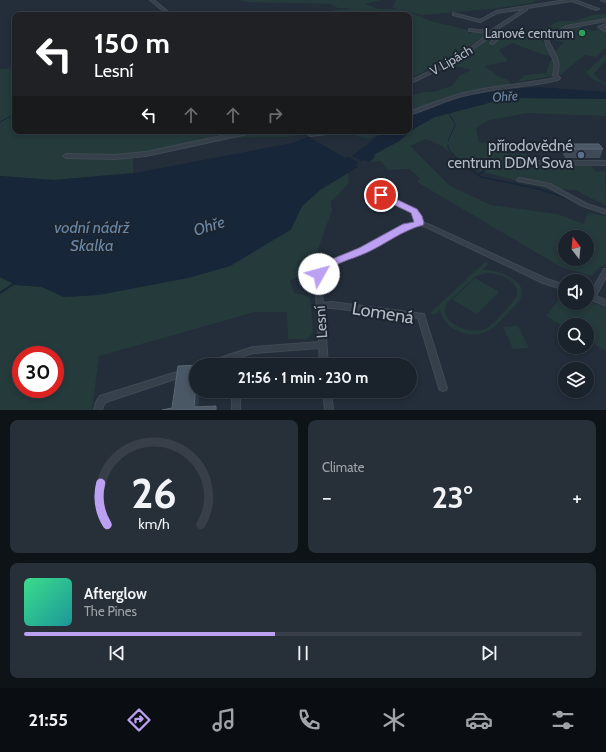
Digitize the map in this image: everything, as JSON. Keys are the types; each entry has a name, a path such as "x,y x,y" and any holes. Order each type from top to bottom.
{"street":[{"path":"152,0 166,12"},
{"path":"540,0 538,2 540,5"},
{"path":"491,32 469,32 472,25 494,13 564,0"},
{"path":"545,4 572,0 597,9"},
{"path":"516,10 520,14"},
{"name":"V Lipách","path":"412,82 452,62 482,41 491,32 526,10"},
{"path":"454,14 480,21"},
{"path":"412,113 467,93 522,86 558,78 555,75 557,66 553,52 546,40 567,27 606,20"},
{"path":"606,25 600,27 606,31"},
{"name":"V Lipách","path":"491,32 500,36 492,43"},
{"path":"66,156 115,157 146,154 238,134"},
{"path":"510,163 606,163"},
{"path":"520,180 548,185 585,204 606,212"},
{"path":"381,195 414,211 418,216 419,223 558,286"},
{"name":"Lesní","path":"323,358 318,278 322,270 328,264 363,250 406,226 419,223"},
{"path":"594,290 606,270"},
{"path":"594,298 606,303"},
{"name":"Lomená","path":"320,306 332,305 421,316 444,388"},
{"path":"228,358 263,349 322,345"},
{"path":"98,410 100,402 103,399 189,371"},
{"path":"236,398 236,410"},
{"path":"327,398 328,410"}],"green space":[{"path":"239,0 381,0 365,4 379,9 397,9 392,7 396,0 537,0 532,3 491,9 422,15 412,12 330,12 354,8 338,8 331,4 247,2"},
{"path":"412,13 430,21 468,30 468,33 470,34 473,31 487,33 464,51 412,77"},
{"path":"606,14 606,19 568,25 541,39 553,54 564,42 553,40 570,31 568,29 579,26 593,31 606,28 606,48 596,57 585,55 560,75 518,82 524,75 546,73 550,61 557,57 544,55 512,43 499,50 508,61 485,66 496,75 508,80 511,84 508,89 495,90 412,115 412,95 424,92 433,92 452,86 460,75 471,70 449,64 469,53 497,31 539,31 559,21 576,21 592,15"},
{"path":"606,54 606,60 594,74 606,83 606,85 594,80 586,72"},
{"path":"12,68 12,134 302,134 288,137 217,138 133,156 133,173 54,180 0,176 0,69"},
{"path":"522,98 606,99 606,116 528,113 489,120 476,128 479,142 503,146 508,154 526,154 529,160 559,160 562,164 590,164 596,172 605,171 606,206 575,190 545,188 472,169 442,146 426,139 410,146 450,186 491,205 557,214 584,224 588,213 606,216 606,264 600,267 594,274 585,274 559,266 594,266 594,230 558,230 558,265 417,182 420,178 409,169 388,170 381,161 369,162 375,154 399,141 407,134 412,134 412,130 435,117 496,101"},
{"path":"351,134 378,134 369,139"},
{"path":"348,172 349,183 331,202 332,211 311,270 290,281 294,293 310,297 313,333 307,339 288,339 287,312 255,312 99,356 92,410 0,410 0,277 16,285 42,287 64,297 98,295 187,278 230,266 291,230 302,206 320,190"},
{"path":"485,262 489,263 482,270 505,274 518,283 521,288 522,295 518,302 498,324 483,333 474,335 465,334 454,329 447,323 440,310 434,315 430,313","holes":["492,273 508,279 512,282 517,291 516,297 506,310 489,327 485,329 464,329 451,322 445,310 447,303 476,276"]},
{"path":"475,278 499,292 477,314 452,300"},
{"path":"558,301 558,310 594,310 594,304 606,308 606,350 594,344 594,318 558,318 558,323 546,316"},
{"path":"518,326 529,348 513,349 503,327"}],"water":[{"name":"Ohře","path":"539,87 606,92 606,99 522,98 496,101 435,117 412,130 412,115 478,92"},
{"path":"380,134 408,134 399,141 375,154 374,158 369,162 365,160 361,161 352,156"},
{"name":"vodní nádrž Skalka","path":"309,137 345,158 349,157 359,163 355,165 358,167 320,190 302,206 291,229 230,266 188,278 98,295 64,297 42,287 16,285 0,277 0,176 54,180 135,173 292,143"}],"building":[{"path":"564,144 599,144 603,149 568,149"},
{"path":"189,365 189,398 195,398 194,407 216,406 216,410 162,410 172,408 178,366"}],"waterway":[{"path":"448,112 455,124"},
{"path":"0,122 12,116"},
{"path":"448,141 455,125"},
{"path":"448,145 448,148 456,158"},
{"path":"456,158 481,177 539,189 572,200"},
{"path":"479,174 484,171"},
{"path":"588,207 606,215"},
{"path":"0,293 15,283"}],"place":[{"name":"Lanové centrum","path":"582,33"},
{"name":"přírodovědné centrum DDM Sova","path":"581,155"}],"route":[{"path":"319,274 328,264 353,255 406,226 419,223 418,216 414,211 381,195"}]}
